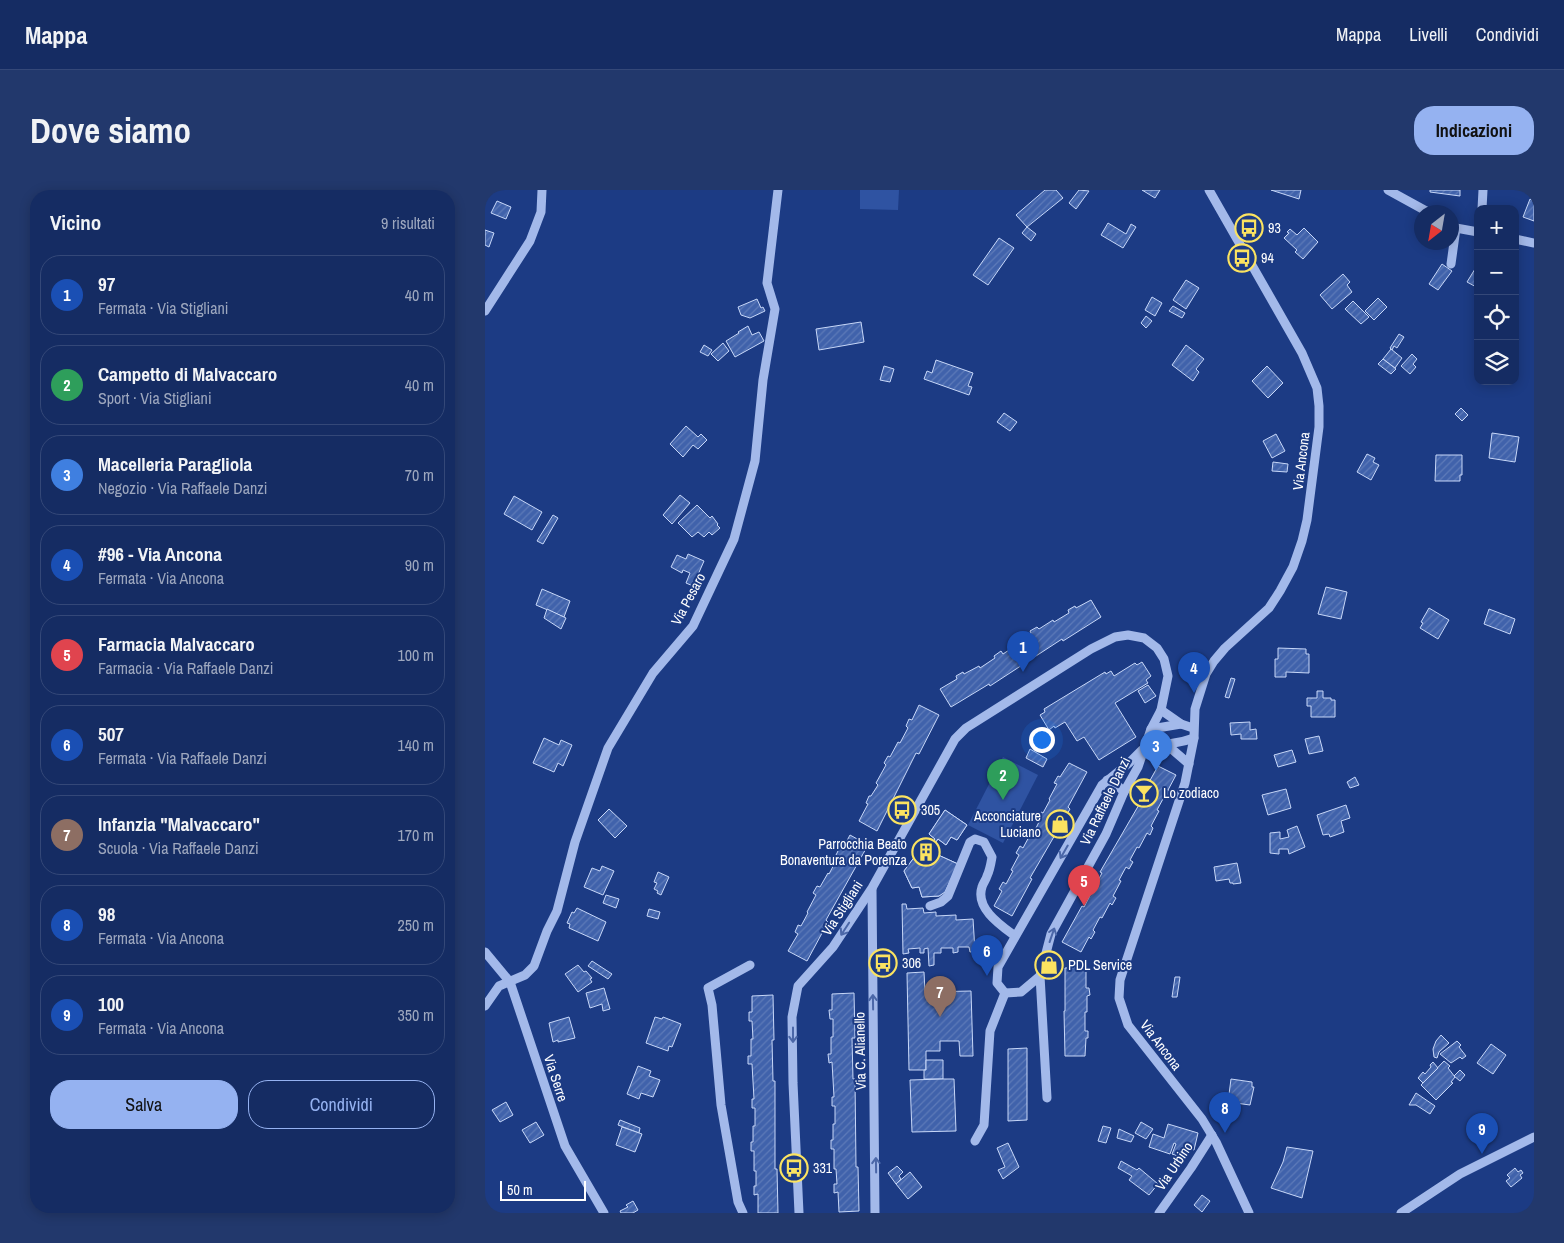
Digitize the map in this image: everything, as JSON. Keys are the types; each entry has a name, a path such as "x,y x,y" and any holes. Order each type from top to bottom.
{"street":[{"path":"485,311 530,240 541,212 542,190"},
{"name":"Via Pesaro","path":"485,1006 499,986 525,975 533,966 557,911 575,842 608,748 653,673 693,626 734,538 755,461 763,380 775,309 767,282 778,190"},
{"name":"Via Ancona","path":"1209,190 1312,374 1317,388 1319,420 1307,520 1293,567 1269,608 1214,660 1200,690 1195,709 1194,738 1185,783 1120,980 1119,998 1128,1025 1202,1119 1212,1135 1249,1213"},
{"path":"1388,190 1415,205"},
{"path":"1483,190 1483,205"},
{"path":"1459,228 1474,231"},
{"path":"1519,240 1534,243"},
{"path":"1451,264 1452,250"},
{"name":"Via Stigliani","path":"798,1213 793,1083 793,1027 798,986 833,947 872,888 955,739 966,728 1091,649 1115,636 1128,635 1144,638 1157,648 1164,659 1168,676 1161,710 1151,729 1146,745"},
{"path":"1161,710 1181,724 1193,728"},
{"path":"1151,729 1181,724"},
{"path":"1146,745 1167,745 1194,738"},
{"name":"Via Raffaele Danzi","path":"1005,993 997,983 998,966 1015,936 1102,785 1129,763 1146,745"},
{"name":"Via Raffaele Danzi","path":"1047,1098 1040,976 1051,934 1106,834 1124,792 1139,767 1146,745"},
{"path":"1167,745 1189,764"},
{"path":"1107,780 1115,783 1124,792"},
{"path":"930,906 941,902 948,896 970,842 975,840 984,842 992,857 989,874 982,887 980,899 983,907 1001,926 1015,936"},
{"name":"Via C. Alianello","path":"872,888 875,1213"},
{"name":"Via Serre","path":"485,952 510,982 565,1146 604,1213"},
{"path":"743,1213 738,1202 721,1105 712,1005 708,988 751,965"},
{"path":"975,1141 984,1125 990,1031 1005,993 1021,992 1040,976"},
{"name":"Via Urbino","path":"1159,1213 1212,1135"},
{"path":"1401,1213 1460,1174 1534,1137"}],"shaded area":[{"path":"860,190 899,190 898,210 860,209"},
{"path":"1003,757 1038,775 1003,843 968,825"}],"building":[{"path":"1045,190 1056,190 1063,198 1027,227 1016,215"},
{"path":"1079,190 1089,191 1076,209 1069,203"},
{"path":"1142,190 1160,190 1155,198"},
{"path":"1271,190 1301,190 1299,199"},
{"path":"1430,190 1460,190 1460,196 1430,192"},
{"path":"1530,199 1534,201 1534,221 1523,217"},
{"path":"497,201 511,207 506,219 491,213"},
{"path":"1108,223 1126,234 1131,224 1136,227 1123,248 1101,235"},
{"path":"1027,227 1036,234 1031,241 1022,233"},
{"path":"1304,228 1318,242 1303,259 1295,252 1297,250 1284,238 1290,229 1297,235"},
{"path":"485,230 494,233 489,247 485,245"},
{"path":"999,238 1014,248 988,285 973,275"},
{"path":"1442,264 1452,271 1438,290 1429,284"},
{"path":"1474,271 1474,286 1467,282"},
{"path":"1343,274 1350,282 1347,285 1352,292 1332,309 1320,295"},
{"path":"1186,280 1199,288 1186,309 1173,300"},
{"path":"1152,297 1162,303 1155,316 1145,310"},
{"path":"1378,298 1387,307 1374,320 1365,311"},
{"path":"757,299 761,308 763,307 765,311 750,318 741,315 738,307"},
{"path":"1353,301 1369,317 1361,324 1345,309"},
{"path":"1173,306 1185,313 1182,318 1169,311"},
{"path":"1146,316 1152,321 1146,328 1141,323"},
{"path":"861,322 864,342 819,350 816,329"},
{"path":"748,326 752,335 759,332 764,341 735,357 726,341"},
{"path":"1399,334 1404,337 1397,348 1394,346 1392,350 1390,348"},
{"path":"723,343 729,351 718,361 711,354"},
{"path":"704,345 712,350 708,356 700,352"},
{"path":"1186,345 1204,359 1196,369 1199,372 1193,381 1172,365"},
{"path":"1391,349 1402,358 1395,368 1383,359"},
{"path":"1412,354 1417,359 1413,364 1416,367 1410,374 1401,366"},
{"path":"1383,359 1396,369 1391,374 1378,364"},
{"path":"936,360 973,373 968,386 972,387 969,395 924,379 927,371 932,373"},
{"path":"884,366 894,369 890,382 880,380"},
{"path":"1267,366 1283,383 1268,398 1252,381"},
{"path":"1461,408 1468,415 1462,421 1455,414"},
{"path":"1004,413 1017,422 1010,431 997,422"},
{"path":"686,426 698,437 701,434 707,440 698,449 693,445 683,457 670,444"},
{"path":"1492,433 1519,437 1515,462 1489,458"},
{"path":"1276,434 1285,451 1272,458 1263,441"},
{"path":"1367,454 1375,458 1373,462 1379,465 1371,480 1357,472"},
{"path":"1436,455 1462,455 1462,475 1460,475 1460,481 1435,481"},
{"path":"1273,462 1288,464 1287,472 1272,471"},
{"path":"680,495 690,503 672,524 663,515"},
{"path":"514,496 542,512 532,530 504,514"},
{"path":"697,505 710,518 712,516 720,528 712,535 709,532 704,537 698,532 692,537 678,523"},
{"path":"553,515 558,518 543,544 537,541"},
{"path":"688,554 704,561 693,586 686,583 690,573 683,570 682,573 671,567 677,555 686,559"},
{"path":"1326,587 1347,592 1341,619 1318,614"},
{"path":"542,589 570,601 564,617 536,605"},
{"path":"1091,600 1101,617 1063,641 1062,639 990,686 989,684 951,707 940,689 957,679 956,676 979,666 980,668 995,658 994,656 1001,651 1003,654 1015,646 1031,633 1030,631 1037,627 1039,629 1053,620 1054,622 1069,613 1068,610"},
{"path":"1429,608 1449,620 1438,639 1420,628 1423,623 1421,622"},
{"path":"547,609 566,618 561,629 544,618"},
{"path":"1489,609 1515,619 1510,634 1484,624"},
{"path":"1278,648 1306,649 1306,654 1309,654 1309,673 1286,672 1286,677 1275,677 1275,659 1278,659"},
{"path":"1142,662 1151,676 1146,680 1148,683 1115,703 1136,737 1099,760 1084,737 1077,741 1065,722 1049,730 1040,715 1045,712 1044,709 1105,672 1106,674 1111,671 1114,676 1135,663 1137,665"},
{"path":"1231,678 1235,679 1229,698 1225,697"},
{"path":"1148,685 1156,696 1145,703 1138,691"},
{"path":"1317,691 1323,691 1323,698 1335,700 1335,717 1311,717 1311,706 1307,706 1307,698 1317,698"},
{"path":"919,705 939,715 919,754 916,753 877,831 859,821 868,804 866,803 869,796 871,796 878,785 876,783 886,765 884,763 888,756 890,757 898,742 900,743 908,728 906,726 909,719 912,720"},
{"path":"1250,722 1250,730 1256,729 1257,739 1241,739 1241,734 1231,735 1230,723"},
{"path":"1319,736 1323,751 1309,754 1305,739"},
{"path":"544,738 559,745 561,740 572,745 563,766 558,763 554,772 533,763"},
{"path":"1030,749 1047,759 1043,767 1026,758"},
{"path":"1292,750 1296,762 1278,767 1274,755"},
{"path":"1069,763 1087,772 1068,807 1070,809 1030,878 1032,879 1012,916 994,906 1002,891 999,889 1003,882 1006,884 1019,855 1016,853 1020,846 1023,848 1031,833 1033,834 1040,820 1037,819 1041,812 1043,813 1057,784 1054,783"},
{"path":"1158,766 1176,775 1168,790 1171,791 1167,798 1164,797 1157,810 1159,811 1151,826 1153,828 1150,835 1147,833 1139,848 1137,847 1130,860 1133,862 1129,869 1126,867 1119,880 1121,881 1113,896 1116,898 1112,905 1110,903 1102,918 1100,917 1093,930 1095,932 1091,939 1089,937 1081,952 1062,942 1082,906 1084,907 1102,873 1100,872 1140,803 1138,802"},
{"path":"1355,777 1359,785 1350,788 1347,782"},
{"path":"1286,789 1291,808 1268,815 1262,795"},
{"path":"1346,805 1350,818 1341,821 1344,832 1330,837 1329,834 1323,835 1317,815"},
{"path":"609,809 627,826 615,838 598,820"},
{"name":"Parrocchia Beato Bonaventura da Porenza","path":"945,810 967,825 957,840 951,837 946,845 938,839 932,847 936,854 958,864 945,892 939,896 922,897 919,887 912,888 904,871 925,843 929,846 935,839 929,834"},
{"name":"Parrocchia Beato Bonaventura da Porenza","path":"945,810 967,825 957,840 951,837 946,845 938,839 932,847 936,854 958,864 945,892 939,896 922,897 919,887 912,888 904,871 925,843 929,846 935,839 929,834"},
{"path":"1297,826 1305,847 1289,854 1288,849 1279,849 1279,854 1270,853 1270,833 1280,832 1280,839 1289,837 1287,830"},
{"path":"850,835 868,845 826,920 828,922 807,961 788,951 798,934 795,932 798,925 801,926 816,895 813,893 829,874 838,857 836,855 839,849 842,850"},
{"path":"1237,863 1241,883 1230,883 1229,879 1216,881 1214,867"},
{"path":"602,866 614,871 603,895 584,887 592,868 600,871"},
{"path":"658,872 669,877 661,895 654,889 657,883 654,882"},
{"path":"606,895 619,899 616,908 603,903"},
{"path":"902,904 906,904 907,909 923,908 924,913 936,912 936,916 956,915 956,920 973,919 975,951 970,952 969,947 958,947 958,952 953,953 953,948 941,948 941,953 934,953 934,965 929,966 928,948 924,949 924,953 920,953 920,948 908,949 909,953 903,954"},
{"path":"577,908 606,922 598,941 569,928 570,924 567,923 572,912 574,913"},
{"path":"649,909 660,912 658,919 647,916"},
{"path":"592,961 612,974 608,979 588,966"},
{"path":"578,965 592,978 590,979 592,982 578,992 565,974"},
{"path":"1086,967 1086,988 1089,988 1090,995 1087,996 1087,1012 1085,1012 1085,1031 1088,1031 1088,1038 1086,1038 1085,1056 1065,1056 1065,968"},
{"path":"924,972 925,992 971,991 973,1056 960,1056 959,1041 940,1041 940,1051 926,1051 926,1070 909,1070 907,973"},
{"path":"1175,977 1180,977 1177,997 1172,997"},
{"path":"604,988 610,1009 603,1011 602,1004 590,1008 586,993"},
{"path":"854,993 855,1038 852,1038 859,1211 839,1212 838,1192 834,1193 834,1184 837,1184 836,1169 834,1169 834,1149 831,1149 833,1124 835,1124 835,1106 832,1106 832,1097 834,1097 832,1062 829,1063 828,1054 831,1054 831,1037 833,1037 833,1019 830,1019 829,1010 832,1010 832,994"},
{"path":"773,995 774,1040 772,1040 773,1081 775,1081 775,1169 777,1169 778,1213 758,1213 758,1194 754,1195 756,1171 754,1171 754,1151 751,1151 753,1126 755,1126 755,1108 752,1108 752,1099 754,1099 752,1064 748,1064 748,1056 751,1056 751,1039 753,1039 752,1021 749,1021 749,1012 752,1012 752,996"},
{"path":"569,1017 575,1038 553,1042 549,1023"},
{"path":"655,1017 662,1019 663,1017 681,1024 672,1047 669,1046 668,1051 646,1043"},
{"path":"1441,1035 1449,1043 1439,1052 1437,1058 1434,1057 1433,1049"},
{"path":"1457,1041 1466,1056 1462,1059 1460,1057 1451,1063 1440,1054"},
{"path":"1491,1044 1506,1055 1493,1074 1477,1063"},
{"path":"1027,1048 1027,1120 1008,1121 1008,1049"},
{"path":"926,1060 943,1060 943,1079 924,1079"},
{"path":"1444,1061 1450,1066 1448,1068 1455,1077 1451,1082 1453,1083 1436,1100 1421,1085"},
{"path":"1433,1062 1438,1068 1423,1083 1418,1078 1423,1072 1425,1074"},
{"path":"638,1066 651,1071 649,1076 660,1080 653,1097 641,1093 639,1099 627,1094"},
{"path":"1460,1070 1465,1075 1460,1081 1454,1076"},
{"path":"954,1079 956,1131 912,1132 910,1080"},
{"path":"1231,1079 1252,1082 1252,1087 1254,1087 1250,1105 1228,1102"},
{"path":"1416,1093 1435,1106 1430,1114 1416,1105 1409,1105"},
{"path":"506,1102 513,1115 500,1122 492,1110"},
{"path":"620,1120 640,1128 639,1133 618,1125"},
{"path":"536,1122 544,1135 530,1143 522,1130"},
{"path":"1141,1122 1153,1129 1146,1139 1135,1133"},
{"path":"1168,1124 1198,1133 1194,1150 1191,1149 1186,1159 1172,1154 1176,1144 1174,1143 1170,1154 1149,1147 1153,1134 1164,1138"},
{"path":"1103,1126 1111,1128 1106,1143 1098,1141"},
{"path":"622,1127 642,1134 635,1152 616,1145"},
{"path":"1119,1129 1134,1136 1131,1142 1117,1138"},
{"path":"1008,1143 1019,1167 1003,1179 998,1170 1005,1167 997,1148"},
{"path":"1287,1147 1313,1151 1302,1198 1271,1188 1283,1162"},
{"path":"1121,1161 1137,1170 1139,1168 1158,1184 1149,1195 1129,1180 1132,1176 1118,1168"},
{"path":"897,1166 903,1172 899,1176 901,1179 896,1184 888,1173"},
{"path":"1515,1168 1518,1172 1521,1170 1523,1173 1520,1175 1522,1178 1511,1187 1506,1181 1510,1178 1507,1175"},
{"path":"910,1172 922,1187 908,1199 896,1184"},
{"path":"1165,1174 1171,1178 1163,1189 1157,1185"},
{"path":"1202,1195 1210,1201 1202,1212 1194,1205"},
{"path":"633,1201 638,1210 633,1213 621,1213 620,1211 628,1207 626,1205"}],"place":[{"name":"93","path":"1249,228"},
{"name":"94","path":"1242,258"},
{"name":"97","path":"1023,672"},
{"name":"#96 - Via Ancona","path":"1194,693"},
{"name":"Macelleria Paragliola","path":"1156,771"},
{"name":"Lo zodiaco","path":"1144,793"},
{"name":"Campetto di Malvaccaro","path":"1003,800"},
{"name":"305","path":"902,810"},
{"name":"Acconciature Luciano","path":"1060,824"},
{"name":"Parrocchia Beato Bonaventura da Porenza","path":"926,852"},
{"name":"Farmacia Malvaccaro","path":"1084,906"},
{"name":"306","path":"883,963"},
{"name":"PDL Service","path":"1049,965"},
{"name":"507","path":"987,976"},
{"name":"Infanzia \"Malvaccaro\"","path":"940,1017"},
{"name":"98","path":"1225,1133"},
{"name":"100","path":"1482,1154"},
{"name":"331","path":"794,1168"}]}
